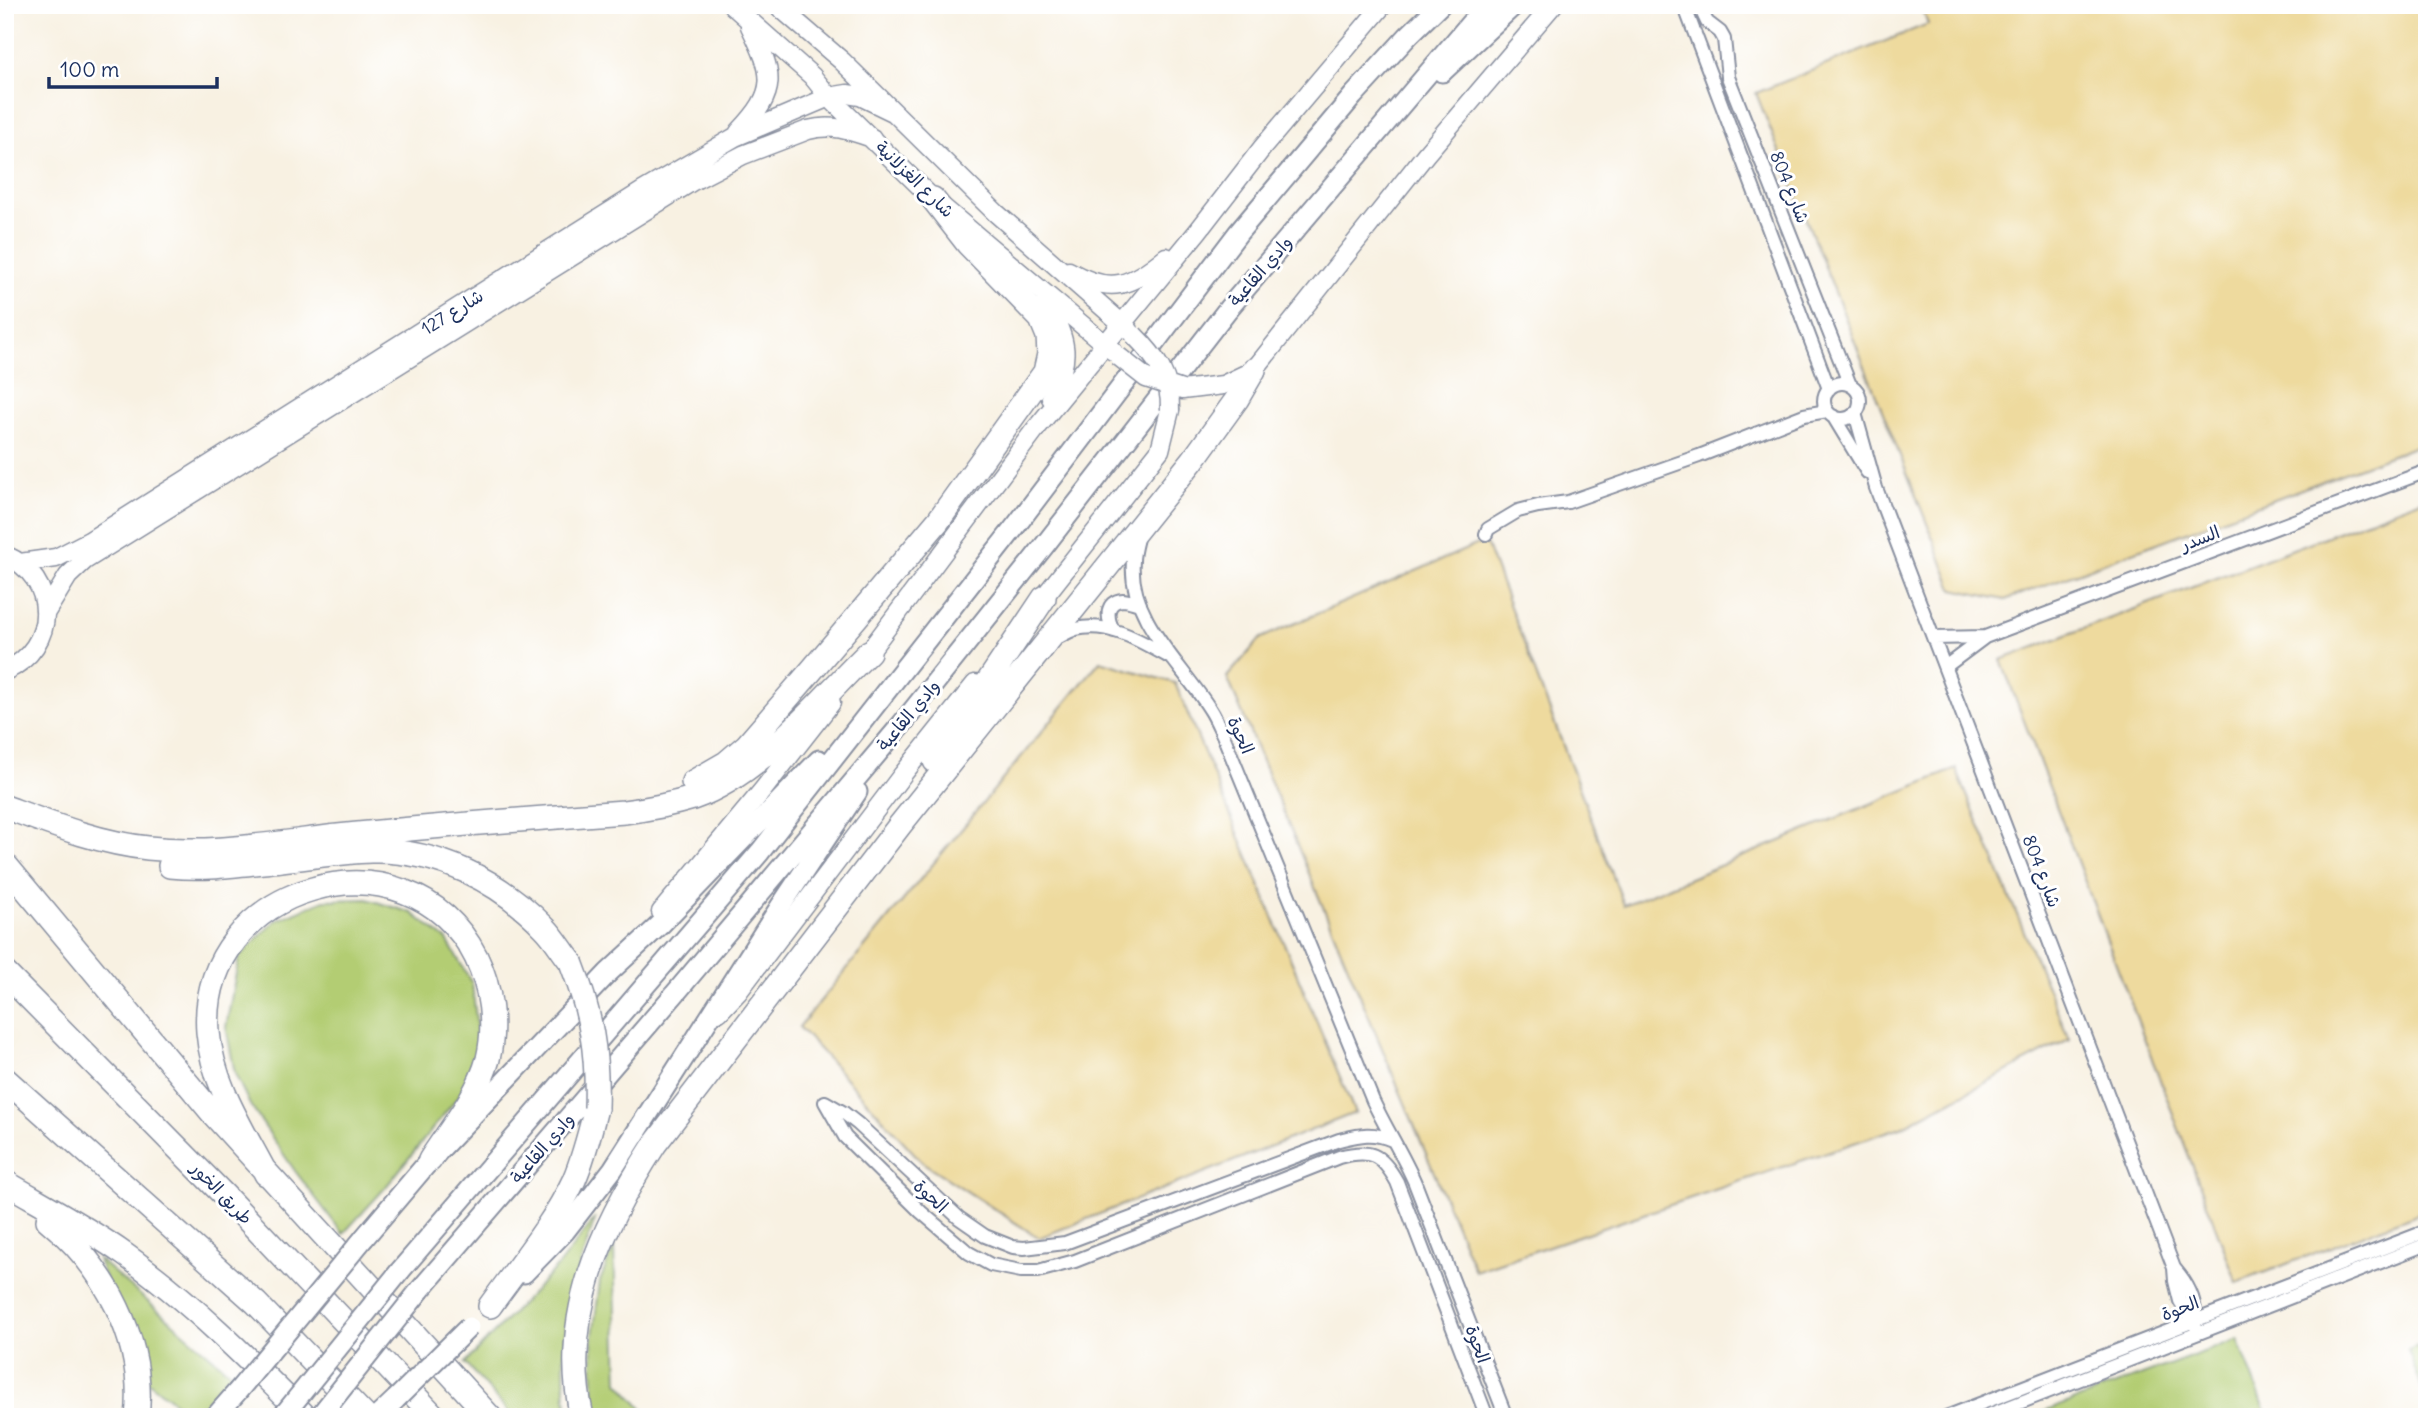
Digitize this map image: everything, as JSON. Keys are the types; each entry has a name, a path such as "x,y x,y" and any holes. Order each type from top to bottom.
{"highway":[{"path":"552,817 650,799 709,774 747,745 938,521 1045,372 1049,354 1048,336 1041,319 968,244 933,199"},
{"path":"582,1417 578,1397 576,1339 586,1282 604,1234 627,1187 655,1144 900,825 1193,460 1237,399 1254,370"},
{"path":"900,825 913,794 1044,598"},
{"path":"11,809 111,842 180,851 215,851 340,836 660,807 695,797 727,781 757,761 869,652"},
{"path":"11,809 74,843 108,855 178,867 214,867 372,851 412,854 450,864 486,880 519,903 547,930 570,962 584,997 593,1033 597,1070 596,1108 574,1180 555,1214 490,1306"},
{"path":"5,864 214,1115 491,1417"},
{"path":"266,1174 216,1074 208,1032 209,990 229,947 261,913 302,891 348,882 394,887 436,908 466,938 485,976 493,1018 488,1060 470,1099 430,1160"},
{"name":"طريق الخور","path":"5,973 224,1195 435,1417"},
{"path":"5,1079 256,1303 366,1417"},
{"path":"5,1183 78,1247 111,1293 132,1346 137,1375 137,1417"},
{"path":"5,1183 132,1260 180,1298 247,1358 306,1417"}],"main road":[{"path":"1409,35 1431,5"},
{"name":"وادي القاعية","path":"282,1417 400,1271 760,852 1018,523 1238,233 1353,96 1440,5"},
{"name":"وادي القاعية","path":"319,1417 420,1290 902,724 1061,525 1228,309 1486,5"},
{"path":"1374,139 1514,5"},
{"path":"215,1417 430,1160 608,973 662,923 803,775 874,706"},
{"path":"377,1417 565,1231 590,1201 902,724"}],"street":[{"name":"شارع الغزلانية","path":"777,5 842,61 1038,253 1128,329"},
{"path":"608,973 762,791 1034,430 1111,350 1198,231 1264,147 1383,5"},
{"name":"شارع 804","path":"1684,5 1827,392"},
{"name":"شارع 804","path":"1699,5 1707,22 1720,32 1724,39 1728,78 1850,385"},
{"path":"1111,350 1146,378 1175,388 1223,385 1254,370 1426,154 1554,6"},
{"name":"شارع الغزلانية","path":"739,11 811,76 933,199 1111,350"},
{"path":"739,11 765,56 769,83 760,108 735,136 743,155"},
{"name":"شارع 127","path":"13,559 56,558 89,541 641,192 735,136 829,97 847,94 860,96 893,112"},
{"name":"شارع 127","path":"5,671 22,661 37,644 42,634 46,612 68,576 101,550 639,213 743,155 791,135 819,127 843,128 872,138"},
{"path":"1038,253 1079,276 1103,285 1121,286 1151,270 1198,231"},
{"path":"1034,430 1060,379 1066,350 1063,335 1043,293"},
{"path":"1128,329 1175,388"},
{"path":"1486,534 1488,529 1518,511 1568,502 1699,456 1804,415 1830,413 1841,418 1856,412 1860,397 1857,390 1850,385 1839,383 1804,415"},
{"name":"وادي القاعية","path":"707,1025 738,992 904,774 1160,450 1175,388"},
{"path":"1827,392 1830,413"},
{"name":"شارع 804","path":"1856,412 1876,488 2174,1268 2178,1295 2196,1326"},
{"name":"شارع 804","path":"1830,413 1876,488"},
{"name":"السدر","path":"1985,637 2427,471"},
{"name":"الحوة","path":"1139,527 1133,562 1140,604 1156,635 1211,710 1223,735 1373,1101 1415,1183 1506,1417"},
{"path":"13,559 38,584 46,612"},
{"path":"1114,631 1108,618 1109,609 1114,603 1123,600 1140,604"},
{"name":"الحوة","path":"1048,643 1075,629 1100,626 1142,642 1174,660"},
{"path":"1934,638 1985,637"},
{"path":"1945,667 1985,637"},
{"name":"الحوة","path":"1392,1141 1370,1133 1339,1140 1065,1243 1043,1248 1024,1248 1000,1243 971,1227 858,1124 825,1102 845,1137 921,1212 969,1254 991,1265 1021,1271 1038,1271 1075,1261 1339,1157 1366,1153 1375,1155 1391,1171 1403,1196 1487,1417"},
{"path":"845,1137 858,1124"},
{"path":"1384,1162 1392,1141"},
{"name":"الحوة","path":"1983,1417 2427,1231"},
{"name":"الحوة","path":"1946,1417 2427,1244"}],"green space":[{"path":"367,899 412,913 447,940 472,983 479,1046 466,1087 385,1188 343,1234 250,1105 235,1074 226,1027 239,957 275,921 324,900"},
{"path":"596,1217 568,1315 564,1365 569,1417 513,1417 465,1363 557,1267"},
{"path":"614,1246 618,1382 650,1417 596,1417 595,1414 592,1343 600,1281"},
{"path":"97,1258 231,1373 193,1417 145,1379"},
{"path":"2238,1339 2268,1417 2032,1417 2041,1413"},
{"path":"2427,1343 2427,1402 2408,1350"}],"sand":[{"path":"1921,5 2427,5 2427,442 2005,600 1953,589 1756,93 1928,24"},
{"path":"2427,498 2427,1210 2237,1283 2001,660"},
{"path":"1485,541 1624,905 1956,769 2069,1039 1901,1127 1475,1271 1227,677 1261,638"},
{"path":"1100,661 1175,683 1355,1113 1039,1238 922,1162 799,1027"}]}
